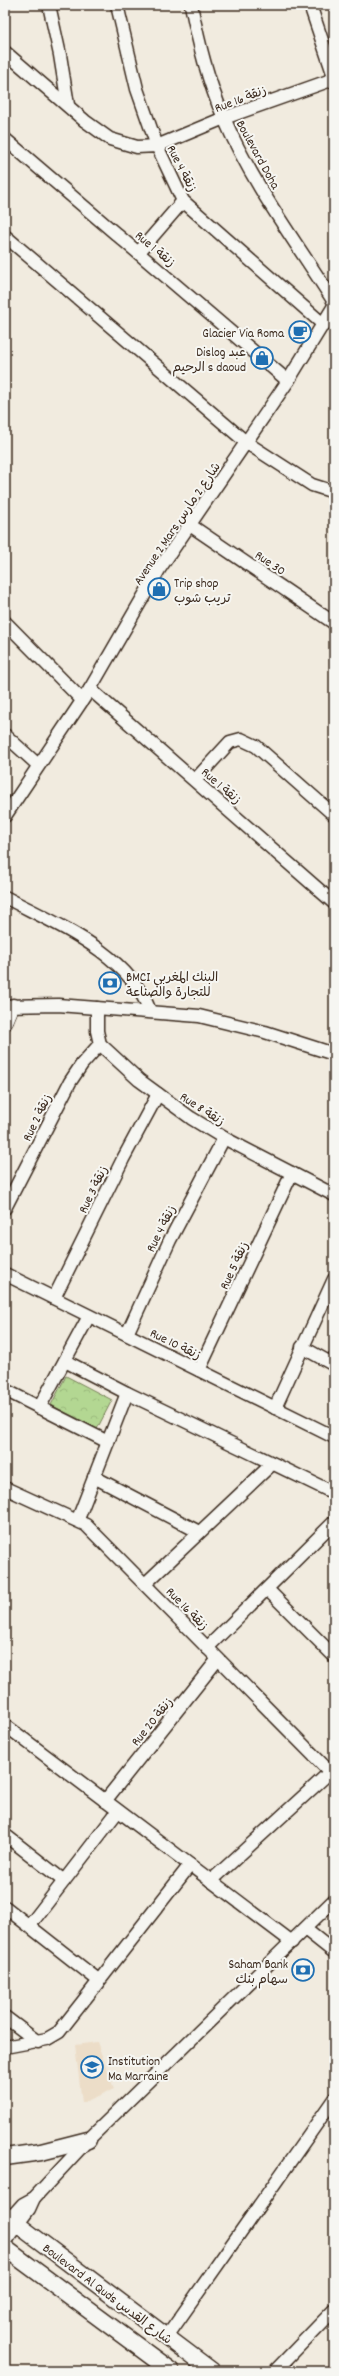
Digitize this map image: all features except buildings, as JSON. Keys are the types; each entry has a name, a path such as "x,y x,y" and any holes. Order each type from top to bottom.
{"main road":[{"path":"5,2157 41,2152 88,2140"},
{"name":"Boulevard Al Quds شارع القدس","path":"9,2221 212,2371"},
{"name":"Boulevard Al Quds شارع القدس","path":"5,2248 171,2371"}],"street":[{"path":"49,5 60,55 68,105"},
{"path":"118,5 137,89 157,146"},
{"name":"Boulevard Doha","path":"191,5 204,64 224,118 263,192 334,302"},
{"path":"310,5 334,76"},
{"name":"Rue 4 زنقة","path":"5,52 110,139 137,147 157,146 184,201 324,325"},
{"name":"Rue 16 زنقة","path":"157,146 224,118 334,79"},
{"name":"Rue 1 زنقة","path":"5,139 139,252 288,381"},
{"path":"139,252 184,201"},
{"path":"5,236 250,444 312,485 334,492"},
{"name":"Avenue 2 Mars شارع 2 مارس","path":"5,816 90,689 160,568 250,444 324,325 334,306"},
{"name":"Rue 30","path":"190,525 334,624"},
{"path":"5,622 82,700"},
{"name":"Rue 1 زنقة","path":"90,689 334,903"},
{"path":"5,735 38,765"},
{"path":"195,780 230,742 246,740 256,746 334,815"},
{"path":"5,897 80,939 107,957 134,981 144,996 150,1011"},
{"path":"5,1024 9,1006 150,1011 223,1021 334,1054"},
{"path":"97,1008 97,1031 100,1044"},
{"name":"Rue 8 زنقة","path":"100,1044 130,1072 158,1094 224,1138 334,1195"},
{"name":"Rue 2 زنقة","path":"5,1208 70,1082 82,1064 100,1044"},
{"name":"Rue 3 زنقة","path":"54,1298 123,1159 158,1094"},
{"name":"Rue 4 زنقة","path":"127,1334 174,1233 224,1138"},
{"name":"Rue 5 زنقة","path":"199,1370 292,1174"},
{"name":"Rue 10 زنقة","path":"6,1277 54,1298 334,1437"},
{"path":"275,1408 334,1279"},
{"path":"40,1408 89,1316"},
{"path":"302,1347 334,1365"},
{"path":"66,1361 127,1393 334,1493"},
{"path":"5,1390 108,1442"},
{"path":"78,1519 127,1393"},
{"path":"145,1584 272,1464"},
{"path":"94,1477 199,1532"},
{"name":"Rue 16 زنقة","path":"5,1488 78,1519 100,1537 207,1648 332,1772"},
{"path":"207,1648 334,1522"},
{"path":"267,1589 332,1650"},
{"name":"Rue 20 زنقة","path":"105,1801 218,1659"},
{"path":"5,1725 292,1942"},
{"path":"211,1881 332,1772"},
{"path":"30,1925 118,1811"},
{"path":"5,1835 64,1881"},
{"path":"5,2047 38,2042 59,2032 72,2018 98,1980 190,1865"},
{"path":"5,2241 9,2221 34,2198 88,2140 334,1900"},
{"path":"5,1907 30,1925 98,1980"},
{"path":"305,1929 334,1952"},
{"path":"5,2017 38,2042"},
{"path":"166,2338 334,2099"},
{"path":"275,2371 334,2310"}],"shaded area":[{"name":"Institution Ma Marraine","path":"97,2042 114,2089 82,2103 75,2045"}],"green space":[{"path":"66,1376 112,1400 97,1429 51,1405"}],"place":[{"name":"Glacier Via Roma","path":"300,332"},
{"name":"Dislog عبد الرحيم s daoud","path":"262,358"},
{"name":"Trip shop تريب شوب","path":"159,589"},
{"name":"BMCI البنك المغربي للتجارة والصناعة","path":"110,983"},
{"name":"Saham Bank سهام بنك","path":"303,1970"},
{"name":"Institution Ma Marraine","path":"92,2067"}]}
